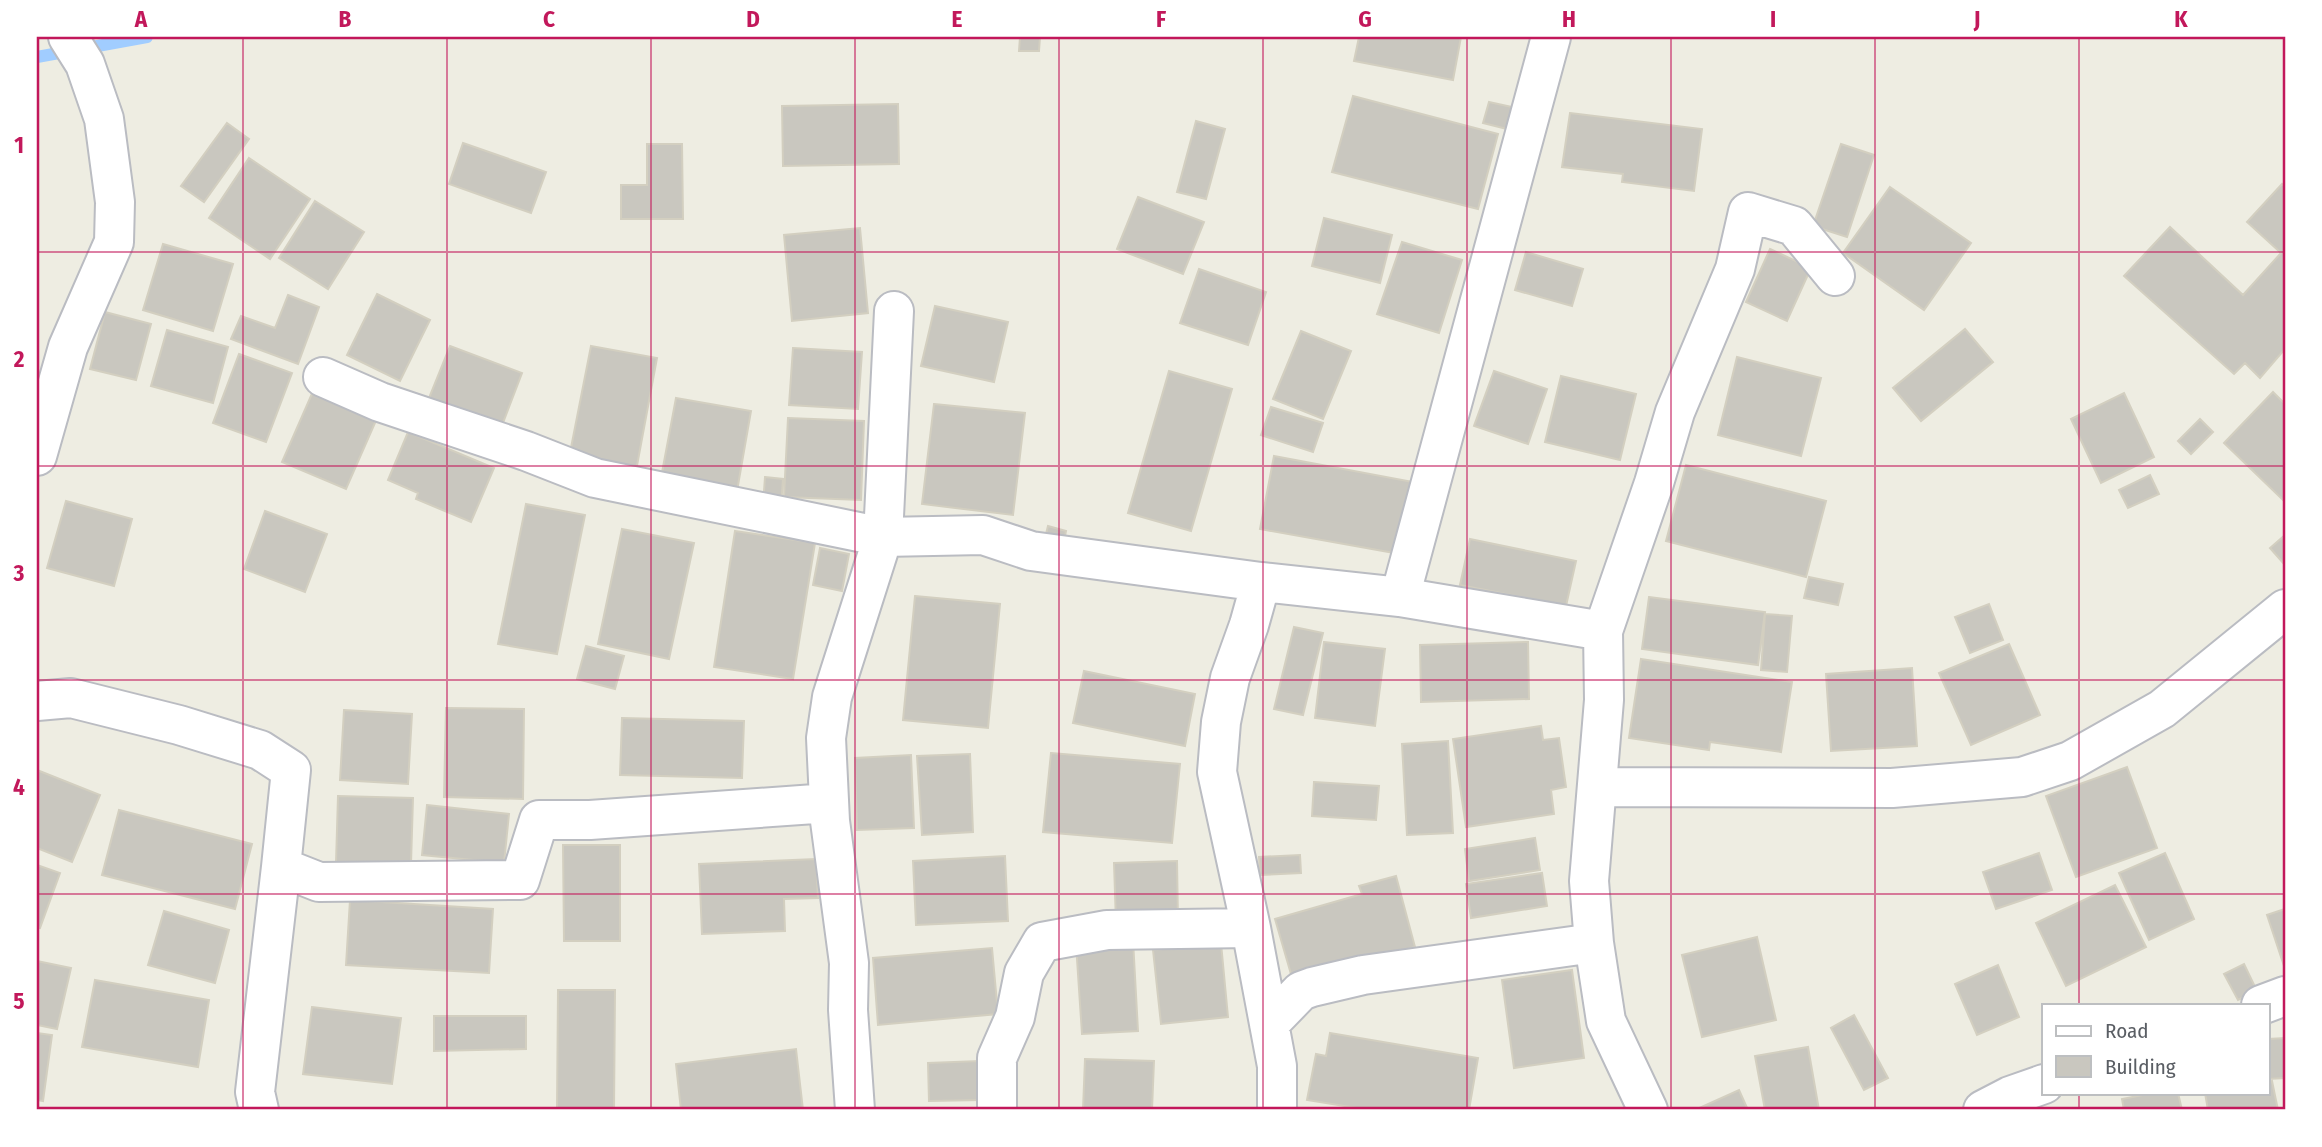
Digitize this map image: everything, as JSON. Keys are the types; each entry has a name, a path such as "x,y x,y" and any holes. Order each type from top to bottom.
{"street":[{"path":"1400,597 1550,37"},
{"path":"37,456 68,347 114,242 115,202 104,119 77,51"},
{"path":"1648,1110 1606,1021 1588,881 1604,700 1603,631 1654,483 1675,412 1735,269 1748,212 1794,226 1835,275"},
{"path":"855,1110 848,1010 849,963 829,803 826,738 832,697 883,537 894,311"},
{"path":"323,377 380,402 526,451 595,478 883,537 983,535 1031,551 1261,582 1400,597 1603,631"},
{"path":"1261,582 1230,678 1221,722 1217,772 1251,928 1277,1066 1277,1110"},
{"path":"1597,787 1892,788 2022,778 2070,761 2162,709 2285,609"},
{"path":"37,701 71,698 179,725 260,750 291,770 255,1092 259,1110"},
{"path":"281,867 319,882 520,880 539,820 590,820 829,803"},
{"path":"997,1110 997,1058 1015,1017 1024,973 1042,942 1107,930 1251,928"},
{"path":"1269,1024 1301,991 1312,987 1363,975 1594,943"},
{"path":"2264,1004 2285,996"}],"building":[{"path":"1020,37 1040,37 1039,51 1019,51"},
{"path":"1359,37 1461,37 1453,80 1354,61"},
{"path":"1353,96 1498,134 1478,209 1332,172"},
{"path":"1489,102 1512,107 1507,129 1483,123"},
{"path":"898,104 899,164 783,166 782,106"},
{"path":"1570,113 1702,129 1694,191 1622,182 1623,174 1562,167"},
{"path":"1196,121 1225,129 1206,199 1177,192"},
{"path":"227,123 249,139 204,202 181,186"},
{"path":"463,143 546,172 531,213 449,184"},
{"path":"647,144 682,144 683,219 621,219 621,185 647,185"},
{"path":"1841,144 1874,155 1847,237 1813,226"},
{"path":"249,158 310,199 270,259 209,218"},
{"path":"2282,184 2285,187 2285,349 2260,378 2245,363 2234,374 2124,276 2170,227 2243,295 2281,253 2247,222"},
{"path":"1890,187 1971,243 1924,310 1843,253"},
{"path":"1138,197 1204,222 1183,274 1117,249"},
{"path":"315,201 364,232 328,289 279,258"},
{"path":"1324,218 1392,235 1380,283 1312,266"},
{"path":"860,228 868,313 792,321 784,235"},
{"path":"1402,242 1462,260 1439,333 1377,314"},
{"path":"163,244 233,264 213,331 143,310"},
{"path":"1770,249 1811,268 1787,321 1746,302"},
{"path":"1526,252 1583,269 1572,306 1515,290"},
{"path":"1199,269 1266,292 1248,345 1180,323"},
{"path":"377,294 430,320 400,381 347,355"},
{"path":"288,295 319,307 298,364 231,339 241,316 275,328"},
{"path":"935,306 1008,322 994,382 921,366"},
{"path":"105,312 151,324 136,380 90,369"},
{"path":"1965,329 1993,362 1921,421 1893,388"},
{"path":"167,330 228,347 213,403 151,386"},
{"path":"1301,331 1351,351 1323,419 1273,399"},
{"path":"450,346 522,373 498,436 425,408"},
{"path":"591,346 657,358 636,471 569,458"},
{"path":"793,348 862,352 858,409 789,405"},
{"path":"239,354 292,373 266,442 213,423"},
{"path":"1737,357 1821,378 1801,456 1718,435"},
{"path":"1169,371 1232,389 1191,531 1128,513"},
{"path":"1494,371 1547,389 1528,444 1474,426"},
{"path":"1561,376 1636,394 1620,460 1545,442"},
{"path":"314,389 378,416 346,489 282,462"},
{"path":"2273,392 2285,404 2285,502 2224,443"},
{"path":"2124,393 2154,457 2101,483 2071,419"},
{"path":"676,398 751,411 737,491 661,478"},
{"path":"934,404 1025,413 1013,515 922,504"},
{"path":"1271,407 1323,423 1313,452 1261,435"},
{"path":"788,418 864,421 861,500 784,497"},
{"path":"2200,419 2213,432 2191,454 2178,441"},
{"path":"408,432 494,468 471,522 416,499 418,493 388,480"},
{"path":"1274,456 1413,482 1400,554 1260,529"},
{"path":"1686,465 1826,501 1806,577 1666,541"},
{"path":"2150,475 2159,494 2128,508 2119,490"},
{"path":"765,477 783,479 781,507 763,505"},
{"path":"66,501 132,519 114,586 47,568"},
{"path":"526,504 585,515 557,654 498,644"},
{"path":"265,511 327,534 305,592 244,569"},
{"path":"1048,526 1066,531 1062,551 1043,546"},
{"path":"622,529 694,543 669,659 598,644"},
{"path":"735,531 815,543 793,679 714,667"},
{"path":"2285,535 2285,565 2270,548"},
{"path":"1470,539 1576,561 1566,606 1460,585"},
{"path":"820,548 849,554 842,591 813,585"},
{"path":"1809,577 1843,584 1838,605 1804,598"},
{"path":"915,596 1000,604 988,728 903,720"},
{"path":"1649,597 1765,612 1758,665 1642,649"},
{"path":"1989,604 2003,640 1970,653 1955,617"},
{"path":"1765,614 1792,616 1787,672 1761,670"},
{"path":"1294,627 1323,633 1303,715 1274,709"},
{"path":"1324,642 1385,649 1375,726 1315,718"},
{"path":"1528,642 1529,699 1421,702 1420,645"},
{"path":"2009,644 2040,715 1971,745 1939,673"},
{"path":"586,646 624,656 615,689 577,679"},
{"path":"1641,659 1792,682 1781,752 1710,742 1709,750 1629,738"},
{"path":"1912,668 1917,746 1831,751 1826,674"},
{"path":"1084,671 1195,694 1185,746 1073,723"},
{"path":"446,708 524,709 523,799 444,797"},
{"path":"344,710 412,714 408,784 340,780"},
{"path":"622,718 744,721 742,778 620,775"},
{"path":"1541,726 1543,740 1559,738 1566,787 1551,790 1554,814 1466,827 1453,739"},
{"path":"1448,741 1453,833 1407,835 1402,744"},
{"path":"1051,753 1180,764 1172,843 1043,832"},
{"path":"970,754 973,832 922,835 917,756"},
{"path":"911,755 914,828 857,830 855,758"},
{"path":"2127,767 2157,848 2076,877 2046,796"},
{"path":"37,770 100,795 72,862 37,848"},
{"path":"1314,782 1379,786 1376,820 1312,816"},
{"path":"338,796 413,798 411,864 336,863"},
{"path":"427,805 509,814 504,863 422,855"},
{"path":"119,810 252,844 235,909 102,875"},
{"path":"1535,838 1540,870 1469,881 1465,849"},
{"path":"563,845 620,845 620,941 564,941"},
{"path":"2039,853 2052,890 1996,909 1983,872"},
{"path":"2165,853 2194,919 2149,940 2119,873"},
{"path":"1300,855 1301,873 1260,875 1259,857"},
{"path":"1005,856 1008,921 916,925 913,861"},
{"path":"816,859 818,898 784,899 785,931 702,934 699,864"},
{"path":"1177,861 1178,921 1116,923 1114,863"},
{"path":"37,865 60,873 40,928 37,927"},
{"path":"1542,873 1547,906 1471,918 1466,884"},
{"path":"1396,876 1415,947 1293,981 1275,919 1362,894 1359,886"},
{"path":"2115,885 2146,947 2066,986 2036,923"},
{"path":"350,900 493,909 489,973 346,965"},
{"path":"2285,909 2285,969 2267,915"},
{"path":"164,911 229,930 215,983 148,965"},
{"path":"1757,937 1776,1020 1702,1037 1682,955"},
{"path":"1133,940 1138,1031 1082,1034 1076,944"},
{"path":"1221,943 1228,1017 1161,1024 1153,950"},
{"path":"992,948 998,1014 878,1025 873,958"},
{"path":"37,961 71,968 57,1029 37,1025"},
{"path":"2244,964 2257,991 2238,1000 2224,974"},
{"path":"1998,965 2019,1017 1977,1035 1955,984"},
{"path":"1572,970 1584,1058 1514,1068 1502,980"},
{"path":"95,980 209,1000 198,1067 82,1047"},
{"path":"558,990 615,990 614,1110 557,1110"},
{"path":"312,1007 401,1018 392,1084 303,1074"},
{"path":"1854,1015 1888,1078 1864,1090 1831,1028"},
{"path":"434,1016 526,1016 526,1049 434,1051"},
{"path":"37,1033 52,1035 43,1101 37,1100"},
{"path":"1330,1033 1478,1058 1469,1110 1369,1110 1307,1100 1316,1054 1326,1056"},
{"path":"2285,1038 2285,1078 2270,1079 2270,1039"},
{"path":"1808,1047 1819,1110 1765,1110 1755,1056"},
{"path":"796,1049 803,1110 681,1110 676,1064"},
{"path":"1085,1059 1154,1061 1152,1110 1083,1110"},
{"path":"980,1061 981,1100 929,1101 928,1063"},
{"path":"2270,1082 2278,1110 2208,1110 2205,1094 2270,1094"},
{"path":"1739,1090 1748,1110 1695,1110"},
{"path":"2148,1094 2178,1094 2182,1110 2124,1110 2122,1099"}],"waterway":[{"path":"37,57 147,37"}]}
